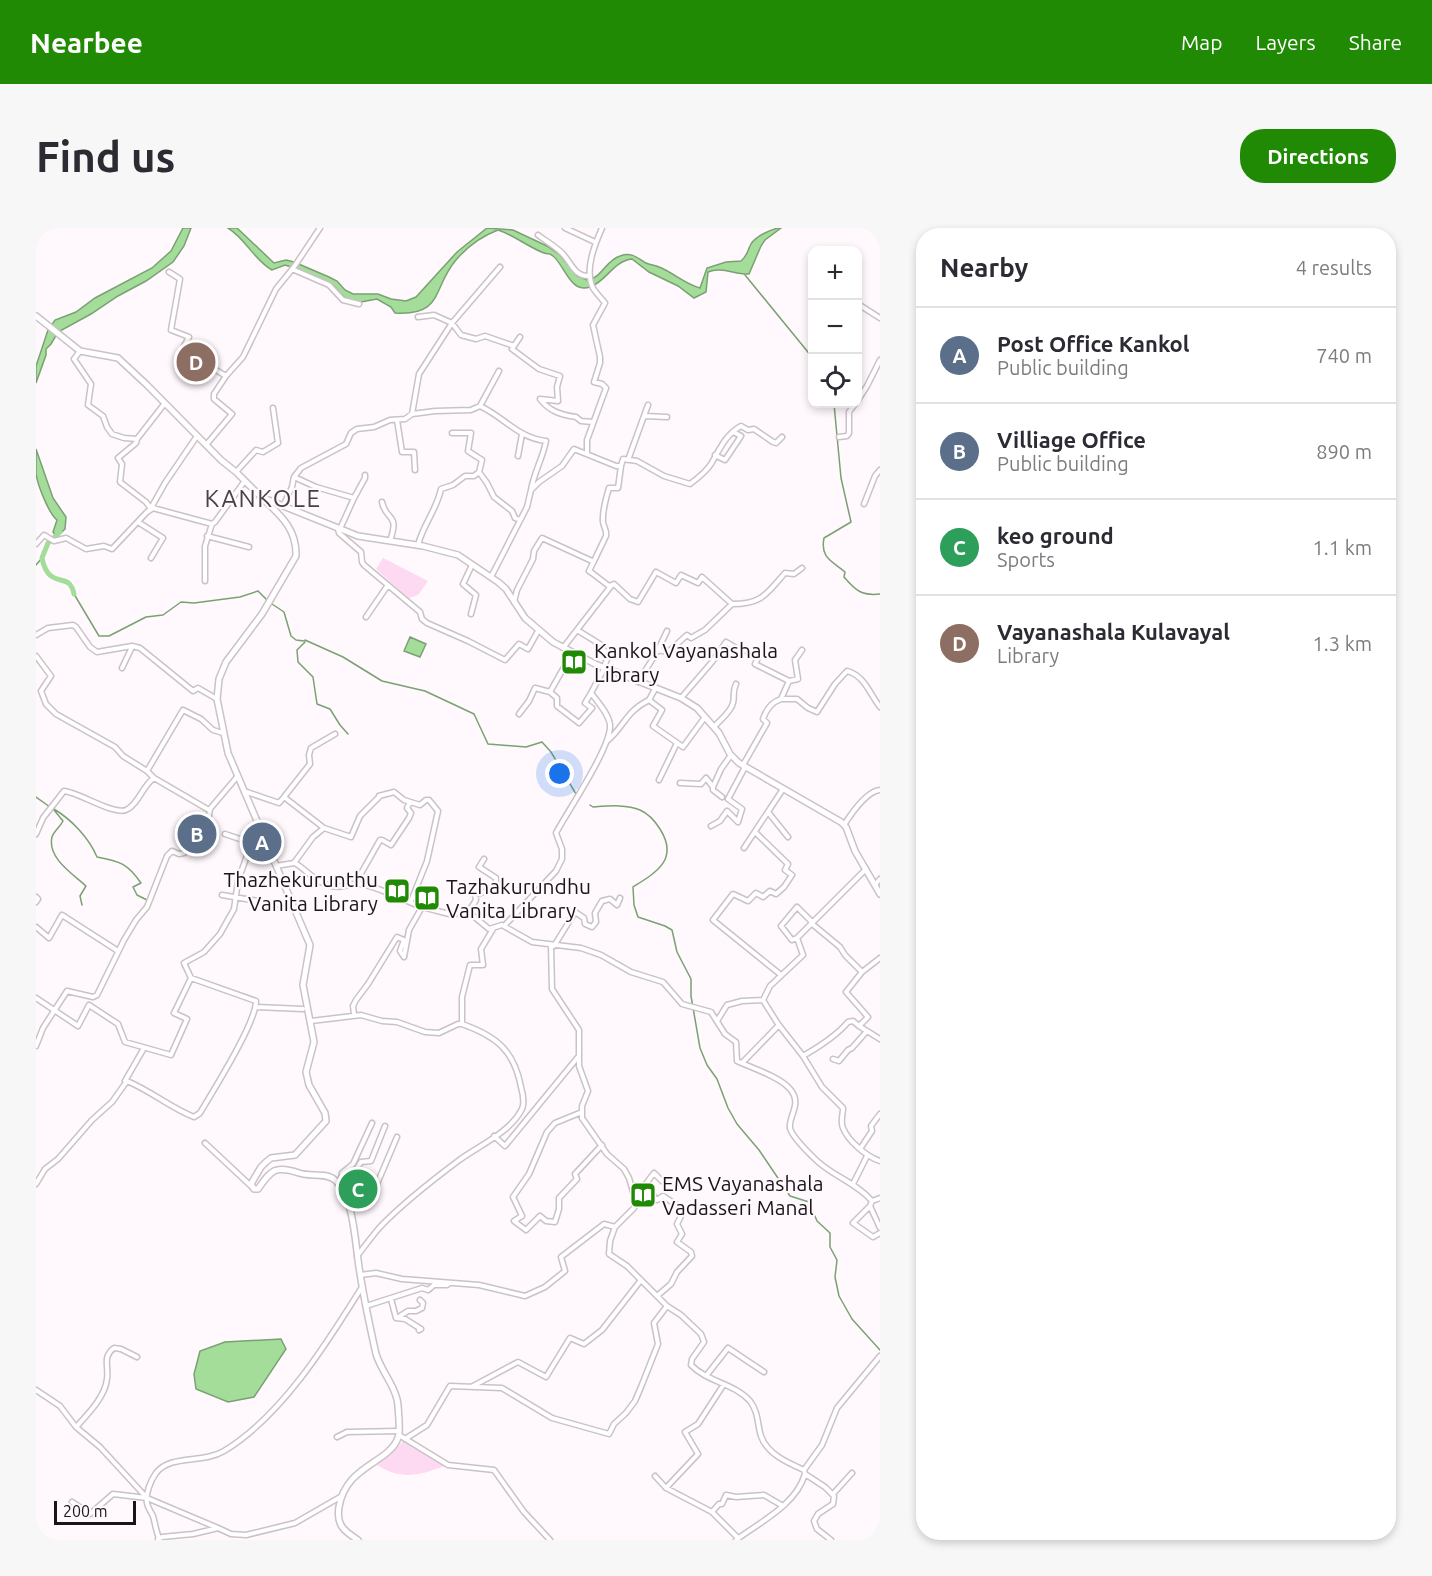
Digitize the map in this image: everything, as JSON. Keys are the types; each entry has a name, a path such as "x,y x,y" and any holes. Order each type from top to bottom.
{"main road":[{"path":"36,316 80,351 118,358 289,525 296,548 296,556 275,595 226,662 219,679 218,699 223,733 237,777 310,945 303,985 314,1048 307,1066 307,1076 326,1121 295,1155 272,1158 261,1167 251,1184 254,1189 258,1189 270,1173 284,1169 307,1176 327,1176 338,1183 349,1209 366,1306 379,1363 397,1397 399,1433 395,1443 359,1472 342,1496 339,1522 342,1529 358,1540"},
{"path":"261,497 358,536 453,553 473,564 506,589 525,618 563,648 638,682 681,698 697,708 723,739 731,755 744,766 844,825 855,851 880,894"}],"street":[{"path":"206,445 232,416 213,397 226,376 243,357 276,289 320,228"},
{"path":"565,228 595,242"},
{"path":"587,454 587,440 606,388 594,382 600,357 593,325 605,303 592,287 590,277 595,242 602,228"},
{"path":"538,235 563,254 574,271 590,277"},
{"path":"294,266 328,285 343,300 359,304"},
{"path":"412,414 419,374 452,323 501,267"},
{"path":"168,272 180,279 171,330 189,337 182,350 226,376"},
{"path":"862,307 880,318"},
{"path":"418,317 434,315 452,323 461,335 476,339 485,336 514,346"},
{"path":"520,337 512,349 539,369 560,376 557,387 558,401 540,399 547,408 565,416 576,417 581,421 593,422"},
{"path":"80,351 74,359 91,384 88,405 104,416 112,434 137,439"},
{"path":"862,392 880,360"},
{"path":"283,506 294,477 301,468 346,444 353,431 405,419 412,414 471,410 480,406 499,371"},
{"path":"165,403 136,443 118,458 122,464 120,482 146,502 151,509 212,524"},
{"path":"628,460 648,405"},
{"path":"480,406 522,434 546,441 544,454 533,478 527,507 491,577"},
{"path":"236,472 255,450 262,452 278,443 273,408"},
{"path":"839,436 847,436 849,433 849,412 852,408"},
{"path":"645,416 667,417"},
{"path":"397,420 402,452 414,452 415,470"},
{"path":"782,437 777,443 754,429 748,430 741,426 732,431 703,474 690,484 664,476 637,461 623,459 618,488 609,488 605,504 603,522 607,532 606,536 590,571 611,586 614,584 630,599 638,602 656,572 676,583 681,575 698,584 702,578 732,604 744,604 761,599 785,573 794,574 802,568"},
{"path":"714,455 725,460 741,436 732,431"},
{"path":"418,545 423,528 439,500 441,489 449,487 465,476 474,476 479,472 482,460 468,451 471,433 452,433"},
{"path":"518,456 522,434"},
{"path":"36,544 44,535 54,542 66,538 86,549 104,546 112,549 151,509 165,483 197,436"},
{"path":"531,490 562,466 574,449 621,466"},
{"path":"864,504 875,476 880,470"},
{"path":"479,472 494,497 512,511 515,518 520,519"},
{"path":"365,475 339,528 339,533 362,552 364,565 420,612 422,619 505,660 517,645 528,649 538,630"},
{"path":"294,477 316,487 354,498"},
{"path":"206,581 204,558 207,536 212,524 244,482"},
{"path":"382,502 384,510 392,516 395,527 390,542"},
{"path":"138,522 163,538 151,558"},
{"path":"207,536 249,547"},
{"path":"514,603 517,591 533,559 534,551 542,538 593,563"},
{"path":"471,614 476,595 463,584 473,564"},
{"path":"366,616 388,585"},
{"path":"563,648 611,586"},
{"path":"658,651 668,652 687,635 692,638 705,630 732,604"},
{"path":"36,635 48,628 73,625 90,647 97,652 132,646 140,648 193,692 198,688 218,699"},
{"path":"519,714 535,688 550,692 556,698 557,706 579,723 592,708 585,703 609,654 602,649 603,646 578,630"},
{"path":"638,682 658,651 667,631"},
{"path":"681,698 726,642 741,651 747,650 758,658 755,664 789,681 798,679 795,660 802,650"},
{"path":"122,668 132,646"},
{"path":"550,692 572,653"},
{"path":"36,656 51,676 41,691 46,704 51,709 67,721 115,747 123,756 174,791 210,809"},
{"path":"711,826 720,821 727,811 738,822 742,809 728,799 767,723 763,719 775,701 797,699 817,712 835,684 847,671 864,680 869,692 880,707"},
{"path":"781,699 789,681"},
{"path":"714,727 730,708 733,702 732,692 736,684"},
{"path":"605,743 616,734 629,712 649,700 656,688"},
{"path":"295,862 325,884 340,888 358,884 411,901 422,907 453,915 462,909 469,911 484,925 493,928 505,925 556,871 562,859 562,849 555,833 585,784 609,734 608,718 591,693"},
{"path":"649,700 662,710 653,726 683,747 706,716"},
{"path":"147,771 183,710 201,719 213,730 223,733"},
{"path":"244,791 279,802 310,764 311,748 335,734"},
{"path":"659,780 677,743"},
{"path":"713,787 731,755"},
{"path":"36,998 78,1026 97,995 118,951 136,920 147,907 167,856 172,851 179,854 184,853 208,822 210,809 237,777"},
{"path":"36,834 43,818 64,791 104,807 123,811 130,807 154,778"},
{"path":"680,783 701,784 706,778 713,790 722,797"},
{"path":"744,848 783,788"},
{"path":"844,825 854,810 873,792 880,790"},
{"path":"284,797 324,828 351,837 360,816 382,796 394,792 400,798 420,805 429,800 438,811 427,861 411,901"},
{"path":"358,884 380,840 391,845 409,818 411,813 407,808 410,802"},
{"path":"768,812 788,837"},
{"path":"276,866 295,862 313,837 324,828"},
{"path":"755,832 788,864 785,870 792,875 776,894 770,891 763,897 756,893 748,901 733,894 713,920 781,975"},
{"path":"225,834 252,843 264,839"},
{"path":"124,1082 134,1084 194,1117 198,1116 222,1077 256,1007 256,1000 191,978 184,963 204,952 220,934 234,909 241,870 252,843"},
{"path":"469,911 476,900 476,895 496,884 496,878 479,867 484,859"},
{"path":"862,972 840,947 811,923 797,907 781,926 792,940 797,938 811,923 866,868"},
{"path":"875,885 880,879"},
{"path":"222,895 276,904 296,910"},
{"path":"620,898 617,905 610,900 602,901 595,914 596,922 592,927 585,924 584,918 575,912 552,946 552,989 579,1030 579,1070 588,1091 582,1106 582,1118 607,1154 624,1169 629,1178 636,1204 615,1227 610,1241 609,1254 624,1263 667,1306 681,1314 697,1329 704,1339 691,1362 694,1368 749,1401 759,1420 762,1439 768,1447 781,1460 804,1472 833,1494 835,1502 818,1514 814,1521 817,1529 831,1540"},
{"path":"354,1014 353,1006 356,1000 398,937 404,940 400,951 404,957 409,930 422,907"},
{"path":"36,927 49,938 62,915 118,951"},
{"path":"505,925 522,938 532,942 581,948 601,955 630,972 663,982 682,1004 711,1012 725,1034 736,1042 737,1061 781,1081 792,1090 795,1112 790,1130 815,1160 853,1184 871,1204 880,1228"},
{"path":"462,1024 462,997 470,965 483,966 481,949 493,928"},
{"path":"763,1000 770,986 803,955 797,938"},
{"path":"859,1026 868,1017 846,992 862,972 880,958"},
{"path":"89,1005 118,1024 125,1042 171,1055 187,1019 174,1013 191,978"},
{"path":"36,1046 42,1028 67,991 93,997 97,995"},
{"path":"717,1021 727,1005 742,1001 763,1000"},
{"path":"763,1000 822,1087 843,1108 843,1129 867,1156 880,1161"},
{"path":"256,1007 303,1009"},
{"path":"311,1021 354,1014 397,1022 426,1032 439,1033 462,1024 506,1049 518,1071 524,1102 511,1124 457,1162 404,1206 380,1227 357,1256"},
{"path":"803,1056 818,1048 848,1022 853,1021 880,1039"},
{"path":"742,1063 779,1025"},
{"path":"832,1059 838,1061 841,1059 867,1031"},
{"path":"36,1184 45,1169 58,1159 92,1119 112,1102 144,1048"},
{"path":"494,1136 505,1146 578,1057"},
{"path":"582,1112 555,1123 547,1132 529,1174 513,1197 522,1216 514,1221 526,1230 540,1216 546,1221 555,1222 559,1209 559,1198 577,1179 574,1174 602,1145"},
{"path":"860,1149 872,1131 871,1126 880,1114"},
{"path":"338,1183 342,1173 354,1162 372,1123"},
{"path":"342,1191 361,1162 371,1161 385,1126"},
{"path":"349,1209 374,1191 397,1137"},
{"path":"205,1143 252,1187"},
{"path":"853,1184 867,1156"},
{"path":"635,1199 654,1173 662,1181"},
{"path":"644,1186 657,1200 663,1196 684,1210 677,1224 682,1234 677,1242 691,1252 692,1256 677,1272 671,1284 657,1296"},
{"path":"880,1198 853,1223 873,1238 880,1233"},
{"path":"360,1275 376,1273 402,1279 479,1285 525,1296 545,1287 565,1271 561,1257 583,1238 604,1224 615,1227"},
{"path":"472,1387 518,1362 546,1377 570,1338 584,1344 603,1330 641,1280"},
{"path":"366,1306 422,1288 428,1290 434,1285 447,1285 450,1282"},
{"path":"218,1528 158,1539 147,1503 149,1487 156,1474 171,1462 203,1460 214,1456 254,1429 287,1395 310,1366 363,1286"},
{"path":"391,1299 396,1318"},
{"path":"396,1318 408,1311 417,1311 422,1308 423,1303 420,1300"},
{"path":"405,1438 428,1425 450,1386 502,1388 552,1419 609,1434 614,1424 635,1401 658,1344 654,1323 667,1306"},
{"path":"396,1318 405,1319 421,1329 419,1330"},
{"path":"76,1427 104,1390 108,1374 106,1360 110,1351 114,1348 121,1348 137,1357"},
{"path":"705,1376 728,1348 764,1372"},
{"path":"654,1476 666,1488 712,1512 737,1539 792,1498 804,1472 822,1445 837,1408 880,1356"},
{"path":"666,1488 698,1454 685,1432 698,1424 724,1384"},
{"path":"36,1390 60,1406 76,1427 100,1447 147,1498"},
{"path":"337,1437 347,1432 399,1433 448,1464 494,1470 524,1512 550,1540"},
{"path":"833,1494 852,1473"},
{"path":"72,1502 90,1514 113,1494 147,1498 231,1534 246,1535 295,1523 342,1496"},
{"path":"712,1512 719,1504 722,1504 726,1495 736,1497 764,1495 783,1506"}],"shaded area":[{"path":"183,228 191,228 184,246 173,262 146,281 58,332 46,349 36,383 36,366 48,330 55,320 76,312 95,298 152,268 171,251"},
{"path":"228,228 237,228 274,263 286,260 294,262 337,281 345,290 353,294 378,294 406,301 416,297 457,252 487,228 513,230 547,246 560,255 577,276 587,280 596,276 615,258 628,255 664,269 700,288 707,268 726,262 741,261 757,238 769,231 781,228 765,240 749,274 723,270 708,272 706,292 694,298 678,286 649,272 632,259 615,267 601,281 590,287 577,286 551,255 498,230 470,246 460,255 448,270 430,305 411,313 395,313 391,307 377,299 361,302 346,299 326,281 294,268 285,265 272,270"},
{"path":"36,449 53,498 66,517 65,529 57,537 53,532 57,520 47,505 37,478"},
{"path":"383,558 428,581 418,595 409,598 376,569"},
{"path":"410,637 426,644 420,657 404,651"},
{"path":"357,1179 368,1190 359,1199 348,1188"},
{"path":"281,1339 286,1349 254,1397 228,1402 196,1389 194,1374 200,1351 225,1342"},
{"path":"405,1440 443,1463 444,1466 418,1474 402,1475 377,1465"}],"waterway":[{"path":"745,275 810,354"},
{"path":"834,408 841,478 851,522 824,538 825,555 845,572 844,577 856,589 868,594 880,594"},
{"path":"60,532 48,543 42,560 48,573 55,579 70,584 74,594"},
{"path":"36,565 42,558"},
{"path":"74,594 99,636 109,636 146,617 163,615 181,602 194,603 240,597 258,591 268,601"},
{"path":"272,604 284,612 291,636 296,640 304,641"},
{"path":"305,640 343,657 382,681 425,691 474,714 488,744 526,747 542,742 551,752 576,794"},
{"path":"305,642 297,650 298,662 313,677 317,704 330,709 348,734"},
{"path":"36,797 50,807"},
{"path":"590,805 635,808 649,816 660,829 665,839 666,857 657,870 633,887 634,905 638,917 672,930 677,952 691,979 691,996 700,1048 707,1065 717,1079 728,1108 737,1124 759,1150 790,1196 809,1202 817,1221 830,1233 830,1247 837,1260 835,1277 839,1296 852,1319 880,1350"},
{"path":"54,809 79,830 97,857 118,862 132,871 141,883 133,887 137,895 149,901"},
{"path":"54,810 63,821 52,837 53,852 62,865 86,886 80,896 82,905"}],"place":[{"name":"Vayanashala Kulavayal","path":"196,362"},
{"name":"Kankol Vayanashala Library","path":"574,662"},
{"name":"Villiage Office","path":"197,834"},
{"name":"Post Office Kankol","path":"262,842"},
{"name":"Thazhekurunthu Vanita Library","path":"397,891"},
{"name":"Tazhakurundhu Vanita Library","path":"427,898"},
{"name":"keo ground","path":"358,1189"},
{"name":"EMS Vayanashala Vadasseri Manal","path":"643,1195"}],"district":[{"name":"KANKOLE","path":"263,498"}]}
